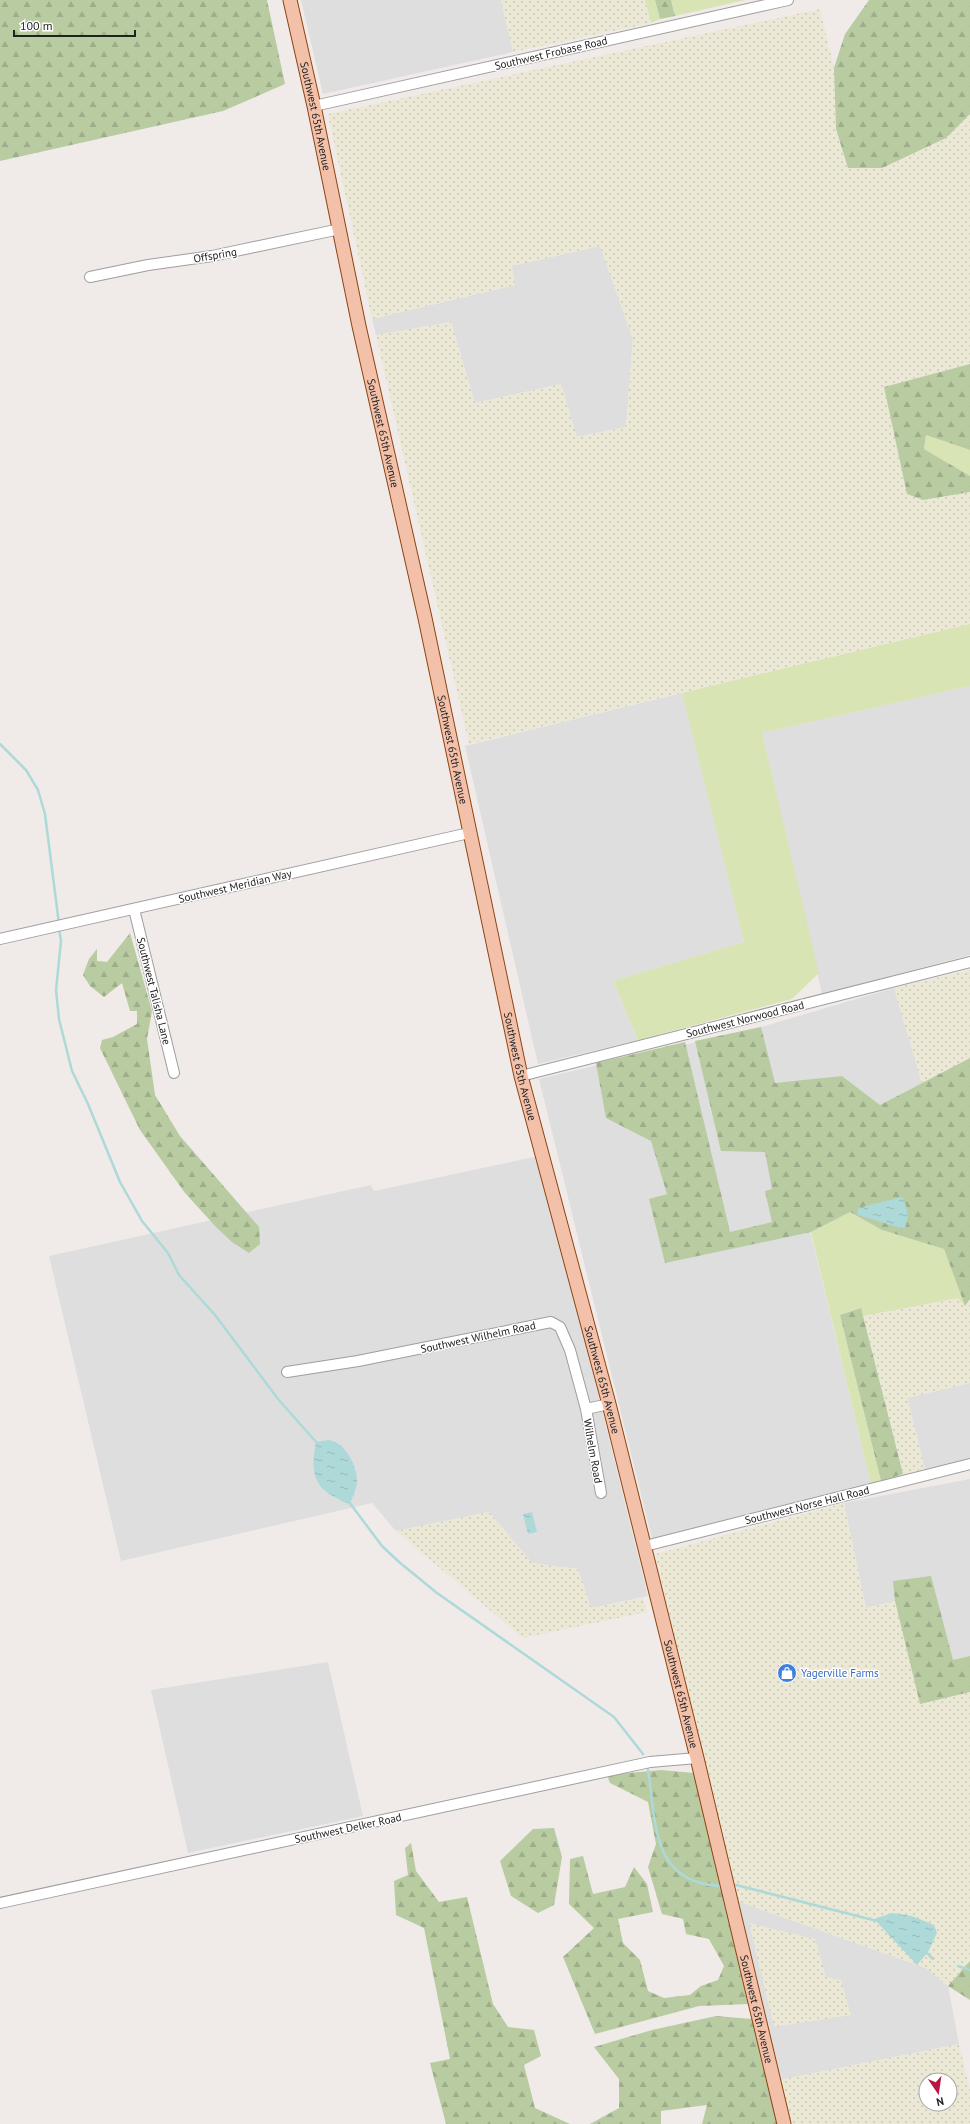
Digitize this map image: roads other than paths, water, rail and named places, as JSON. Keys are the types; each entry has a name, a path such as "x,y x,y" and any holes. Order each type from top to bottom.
{"main road":[{"name":"Southwest 65th Avenue","path":"290,0 425,618 520,1076 609,1404 645,1546 784,2124"}],"street":[{"name":"Southwest Frobase Road","path":"314,106 788,0"},
{"name":"Offspring","path":"90,277 148,265 212,256 340,229"},
{"name":"Southwest Meridian Way","path":"0,939 469,833"},
{"name":"Southwest Talisha Lane","path":"134,909 174,1073"},
{"name":"Southwest Norwood Road","path":"520,1076 970,962"},
{"name":"Southwest Wilhelm Road","path":"287,1372 358,1361 535,1324 551,1322 560,1327 565,1335 586,1409"},
{"path":"586,1409 609,1404"},
{"name":"Wilhelm Road","path":"586,1409 601,1493"},
{"name":"Southwest Norse Hall Road","path":"645,1546 970,1464"},
{"name":"Southwest Delker Road","path":"0,1904 643,1764 697,1758"}],"water":[{"path":"902,1197 908,1213 904,1229 858,1215 858,1208"},
{"path":"328,1440 334,1441 340,1445 353,1463 357,1483 350,1504 329,1494 322,1488 315,1474 314,1454 316,1442"},
{"path":"532,1512 537,1532 528,1534 523,1514"},
{"path":"892,1913 912,1916 934,1925 937,1933 928,1952 917,1965 874,1919"}],"waterway":[{"path":"0,744 26,770 38,790 45,814 59,924"},
{"path":"59,929 61,941 56,990 59,1019 72,1071 88,1104 120,1182 142,1221 168,1253 179,1275 215,1315 278,1399 317,1443"},
{"path":"349,1502 382,1546 399,1562 437,1593 614,1717 643,1754"},
{"path":"648,1769 656,1829 661,1846 669,1862 681,1874 697,1882 720,1886"},
{"path":"736,1885 877,1921"},
{"path":"925,1951 933,1959"},
{"path":"958,1966 970,1970"}],"place":[{"name":"Yagerville Farms","path":"787,1673"}]}
